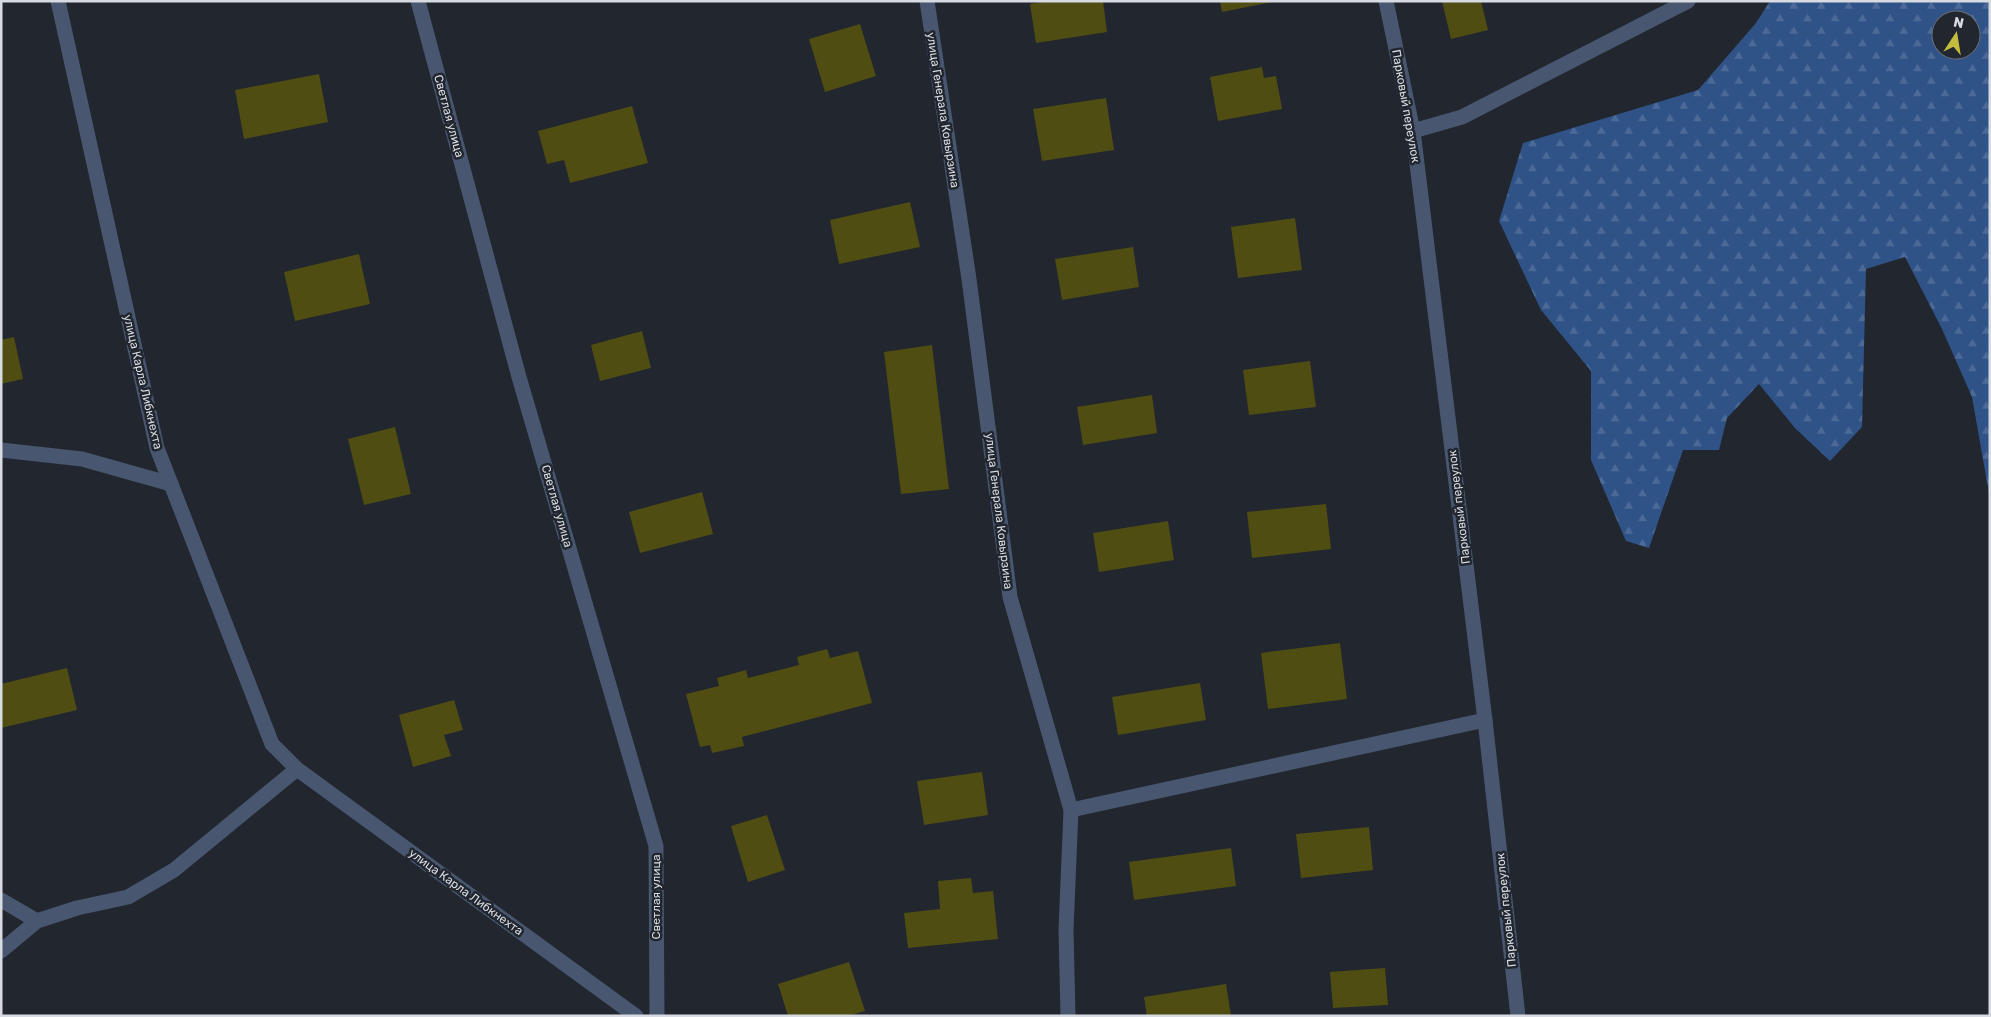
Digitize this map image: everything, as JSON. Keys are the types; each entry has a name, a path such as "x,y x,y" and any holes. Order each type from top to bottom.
{"street":[{"name":"улица Карла Либкнехта","path":"58,1 157,448 272,744 297,769 636,1016"},
{"name":"Светлая улица","path":"418,1 520,377 656,846 657,1016"},
{"name":"улица Генерала Ковырзина","path":"927,1 969,279 1010,597 1071,810 1066,930 1068,1016"},
{"name":"Парковый переулок","path":"1386,1 1413,131 1518,1016"},
{"path":"1413,131 1462,117 1688,1"},
{"path":"1,450 82,458 171,484"},
{"path":"1071,810 1484,720"},
{"path":"1,951 37,921 77,908 128,897 166,875 297,769"},
{"path":"1,900 37,921"}],"green space":[{"path":"1770,1 1990,1 1990,499 1972,397 1942,329 1905,257 1866,269 1862,427 1830,461 1795,428 1759,384 1727,418 1719,450 1683,450 1649,548 1626,541 1591,460 1591,371 1541,310 1499,221 1523,143 1698,90 1756,23"}],"building":[{"path":"1048,1 1103,1 1107,32 1036,43 1030,4"},
{"path":"1220,1 1271,1 1272,2 1222,12"},
{"path":"1442,1 1481,1 1488,30 1451,39"},
{"path":"860,24 876,76 825,92 809,39"},
{"path":"1262,67 1264,78 1276,76 1282,109 1218,121 1210,77"},
{"path":"319,74 328,122 244,139 235,90"},
{"path":"1106,98 1114,150 1042,161 1033,109"},
{"path":"632,106 648,163 570,183 564,160 547,164 538,131"},
{"path":"910,202 920,247 839,264 830,220"},
{"path":"1295,218 1302,270 1238,278 1231,227"},
{"path":"1133,247 1139,287 1062,300 1055,259"},
{"path":"359,254 370,304 295,321 284,272"},
{"path":"642,331 651,368 600,381 591,345"},
{"path":"14,337 23,379 1,384 1,340"},
{"path":"932,345 949,489 901,494 884,352"},
{"path":"1310,361 1316,407 1249,415 1243,370"},
{"path":"1152,395 1157,433 1083,445 1077,407"},
{"path":"395,427 411,494 364,505 348,439"},
{"path":"702,492 713,534 640,553 629,512"},
{"path":"1326,504 1331,549 1252,558 1247,512"},
{"path":"1168,521 1174,560 1099,572 1093,533"},
{"path":"1340,643 1347,699 1268,709 1261,653"},
{"path":"827,649 830,658 858,651 872,703 742,737 744,746 712,753 710,745 700,747 686,694 719,686 717,678 746,670 748,678 799,665 797,657"},
{"path":"67,668 77,710 1,728 1,684"},
{"path":"1200,683 1206,720 1118,735 1112,697"},
{"path":"454,700 463,730 444,735 451,756 413,767 399,715"},
{"path":"982,772 988,815 924,825 917,781"},
{"path":"767,815 785,870 748,882 731,826"},
{"path":"1369,827 1373,870 1301,878 1296,834"},
{"path":"1231,848 1236,886 1134,900 1129,862"},
{"path":"971,878 973,893 993,891 998,939 908,948 904,913 940,909 938,881"},
{"path":"849,962 865,1011 848,1016 788,1016 778,984"},
{"path":"1385,968 1388,1005 1333,1008 1330,972"},
{"path":"1226,984 1231,1016 1147,1016 1144,997"}]}
